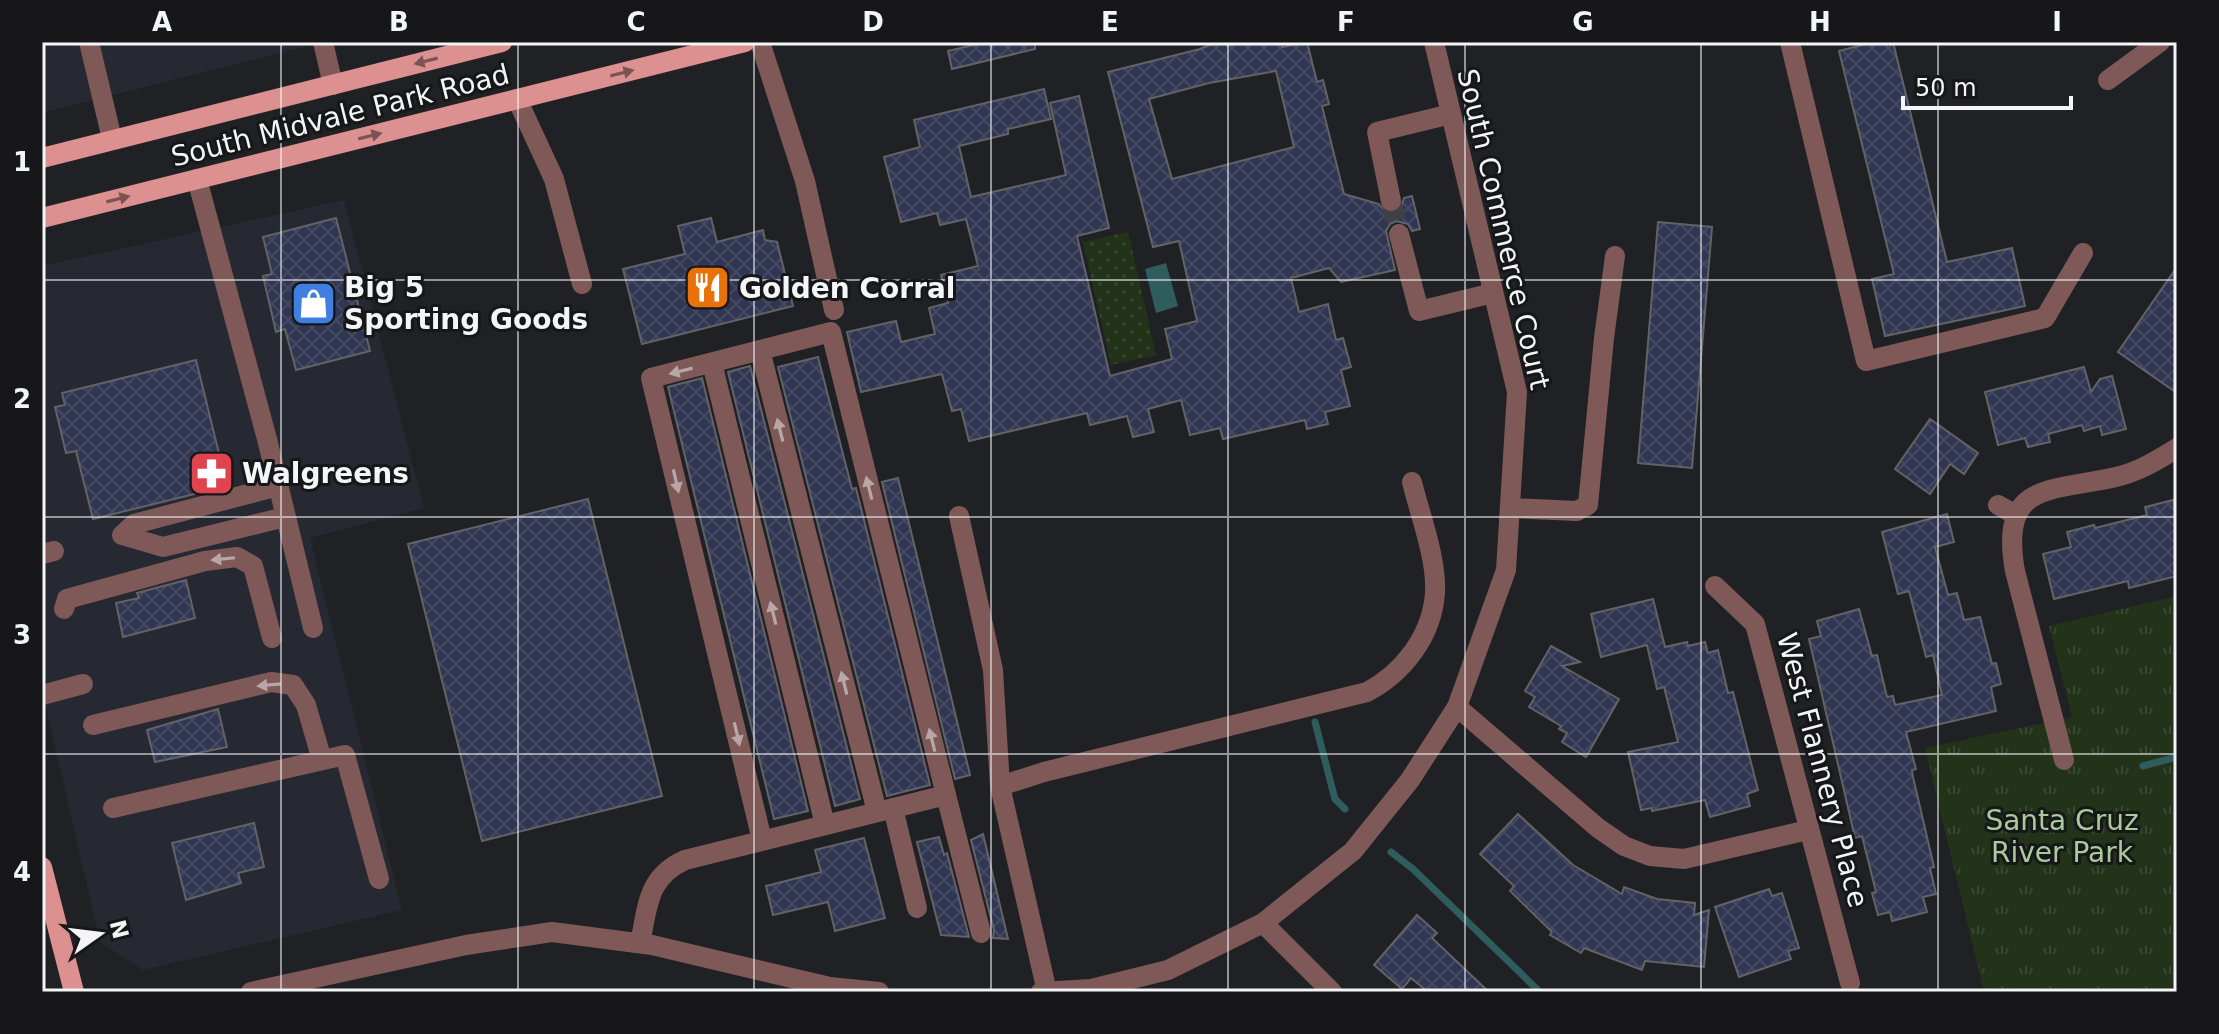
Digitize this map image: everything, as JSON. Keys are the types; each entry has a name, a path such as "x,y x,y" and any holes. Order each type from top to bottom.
{"main road":[{"name":"South Midvale Park Road","path":"42,158 502,42"},
{"name":"South Midvale Park Road","path":"42,218 745,42"},
{"path":"42,867 74,992"}],"street":[{"path":"89,42 112,139"},
{"path":"323,42 333,85"},
{"path":"760,42 805,181 834,310"},
{"name":"South Commerce Court","path":"1041,992 1092,990 1168,970 1263,923 1353,851 1410,780 1457,707 1506,570 1517,392 1434,42"},
{"path":"1790,42 1866,361 2045,318 2083,253"},
{"path":"2108,80 2160,42"},
{"path":"517,99 554,179 582,284"},
{"path":"1391,201 1377,132 1451,114"},
{"path":"197,179 313,628"},
{"path":"1399,234 1419,311 1493,293"},
{"path":"1510,508 1577,511 1588,505 1615,256"},
{"path":"762,840 651,378 831,332 981,933"},
{"path":"760,350 885,810 917,908"},
{"path":"712,363 825,825"},
{"path":"2064,760 2015,571 2007,510 2038,493 2118,477 2177,448"},
{"path":"1000,786 1367,692 1385,682 1407,662 1427,629 1435,593 1429,550 1412,482"},
{"path":"278,486 134,524 122,535 163,547 285,517"},
{"path":"959,516 993,670 1000,786 1047,992"},
{"path":"64,609 67,599 109,586 205,561 237,557 253,566 272,638"},
{"name":"West Flannery Place","path":"1715,586 1755,624 1850,983"},
{"path":"93,725 271,682 293,685 306,705 322,760"},
{"path":"42,695 83,684"},
{"path":"1457,707 1598,828 1624,846 1650,856 1684,859 1808,830"},
{"path":"113,808 345,755 379,879"},
{"path":"640,943 651,892 656,881 670,866 946,795"},
{"path":"1263,923 1332,992"},
{"path":"251,992 466,945 552,932 640,943 831,989 879,992"}],"shaded area":[{"path":"42,42 323,42 42,113"},
{"path":"344,200 424,508 310,538 402,910 143,970 100,942 42,691 42,266"}],"green space":[{"path":"1128,232 1156,355 1111,365 1083,242"},
{"name":"Santa Cruz River Park","path":"2177,596 2177,992 1984,992 1925,748 2072,717 2049,626"}],"water":[{"path":"1166,263 1178,306 1156,313 1145,269"}],"building":[{"path":"986,42 1035,42 1035,49 952,69 948,51"},
{"path":"1217,42 1226,42 1227,46 1243,42 1281,42 1282,47 1307,42 1317,82 1323,80 1329,104 1322,106 1344,194 1379,204 1386,213 1393,214 1400,210 1404,198 1412,196 1420,229 1412,231 1408,224 1396,221 1386,231 1395,270 1341,282 1329,268 1291,278 1299,312 1328,304 1336,340 1343,338 1351,367 1341,370 1350,406 1325,412 1328,424 1307,429 1305,420 1223,439 1220,428 1190,435 1181,400 1148,409 1154,432 1133,437 1127,416 1090,425 1087,413 969,441 961,409 952,411 942,374 861,392 847,332 896,321 901,342 935,334 929,308 948,303 941,275 978,266 966,219 940,225 937,213 901,222 884,157 920,147 914,120 1044,89 1051,119 1008,129 1008,134 959,146 971,197 1066,175 1050,103 1079,96 1109,228 1077,236 1110,376 1172,359 1165,329 1197,321 1179,241 1153,247 1108,72","holes":["1276,71 1294,147 1172,179 1149,99 1209,83"]},
{"path":"1874,42 1893,42 1947,262 2012,248 2025,306 1885,336 1872,279 1894,274 1839,51"},
{"name":"Big 5 Sporting Goods","path":"336,218 370,351 296,370 285,329 276,332 263,276 272,274 263,237"},
{"name":"Golden Corral","path":"711,218 717,242 763,230 765,240 777,242 793,306 642,344 623,269 685,254 678,226"},
{"path":"1658,222 1712,227 1692,468 1638,463"},
{"path":"2177,267 2177,393 2118,352"},
{"path":"818,357 852,489 856,488 930,785 887,796 778,367"},
{"name":"Walgreens","path":"196,360 227,486 93,519 76,451 66,453 55,407 65,405 62,393"},
{"path":"750,366 860,799 835,806 728,372"},
{"path":"2084,367 2091,392 2100,379 2112,376 2126,429 2102,435 2100,426 2084,431 2082,425 2048,434 2050,442 2028,447 2025,438 1998,445 1985,392"},
{"path":"702,378 808,811 774,819 668,387"},
{"path":"1930,419 1978,453 1964,474 1950,464 1930,494 1895,469"},
{"path":"898,478 970,775 955,779 882,482"},
{"path":"588,499 662,796 482,841 408,544"},
{"path":"2173,500 2177,518 2177,576 2129,588 2128,581 2054,599 2043,554 2071,547 2067,532 2147,515 2145,507"},
{"path":"1947,514 1954,542 1935,547 1948,595 1957,593 1964,620 1980,617 1992,664 1996,663 2001,684 1991,687 1996,711 1906,732 1916,769 1912,770 1913,777 1934,867 1930,868 1936,894 1923,897 1927,912 1892,921 1890,912 1878,915 1872,893 1876,892 1862,836 1855,838 1809,639 1821,636 1817,621 1859,609 1872,656 1877,655 1887,697 1893,696 1895,705 1942,695 1933,655 1926,657 1909,591 1898,594 1882,532"},
{"path":"186,580 195,618 123,637 116,603 139,598 137,593"},
{"path":"1653,599 1665,647 1705,642 1708,653 1718,650 1728,693 1733,692 1758,790 1747,794 1750,806 1710,817 1705,800 1652,811 1652,808 1641,810 1628,752 1678,742 1664,687 1657,689 1647,645 1601,657 1591,614"},
{"path":"1551,646 1580,662 1562,666 1619,699 1586,757 1562,742 1567,733 1559,729 1561,726 1529,707 1535,697 1525,691"},
{"path":"218,709 227,747 155,762 147,730"},
{"path":"1518,814 1573,865 1622,894 1624,887 1657,899 1695,903 1694,915 1709,910 1704,967 1645,961 1642,970 1584,948 1581,953 1550,935 1552,932 1510,891 1514,886 1480,854"},
{"path":"254,823 264,867 238,873 241,883 186,900 172,843"},
{"path":"983,834 1008,939 993,938 994,930 971,840"},
{"path":"939,837 944,855 947,853 969,937 941,935 917,842"},
{"path":"864,838 885,918 835,931 828,902 773,915 766,886 821,872 815,850"},
{"path":"1769,889 1772,896 1782,893 1799,948 1788,951 1791,959 1739,977 1715,907"},
{"path":"1417,915 1437,933 1432,938 1489,992 1428,992 1411,978 1402,989 1374,965"}],"waterway":[{"path":"1315,722 1335,799 1345,809"},
{"path":"2143,766 2177,757"},
{"path":"1391,852 1413,869 1540,992"}],"tunnel":[{"path":"1391,201 1399,234"}],"place":[{"name":"Golden Corral","path":"708,288"},
{"name":"Big 5 Sporting Goods","path":"313,303"},
{"name":"Walgreens","path":"211,473"}]}
